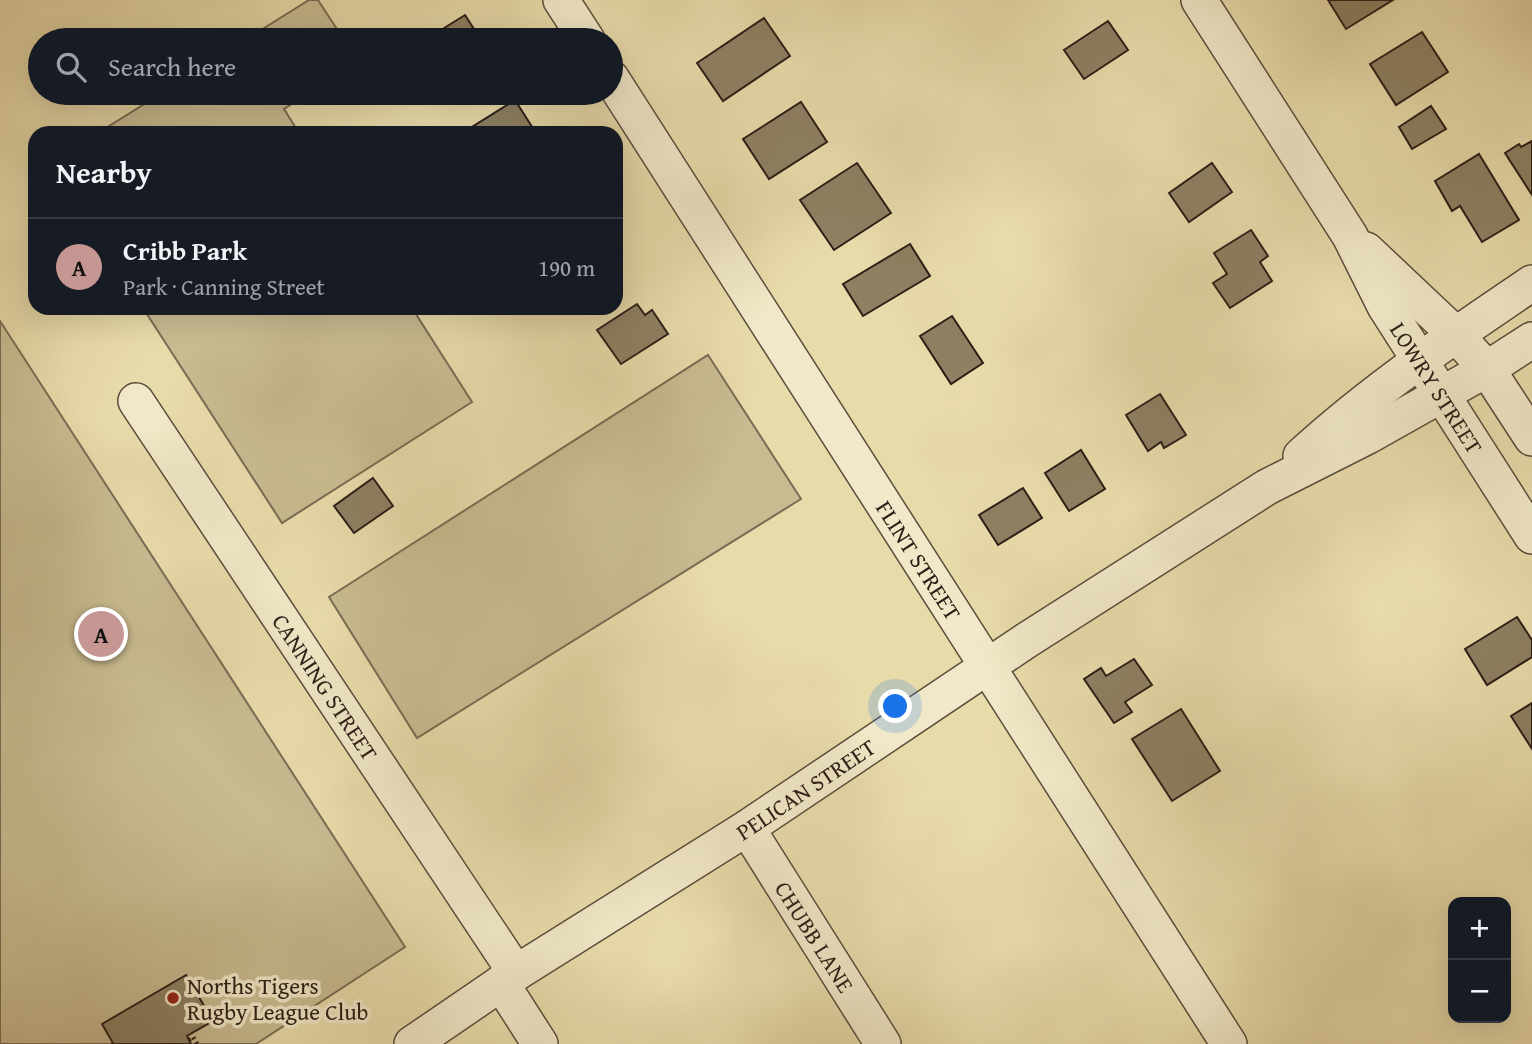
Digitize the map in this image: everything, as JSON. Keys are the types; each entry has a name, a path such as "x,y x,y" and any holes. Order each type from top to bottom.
{"street":[{"path":"561,0 579,28"},
{"name":"LOWRY STREET","path":"1199,0 1350,236 1385,306 1532,536"},
{"name":"FLINT STREET","path":"623,97 1229,1044"},
{"name":"LOWRY STREET","path":"1350,236 1455,334 1487,369 1532,438"},
{"name":"PELICAN STREET","path":"1267,487 1330,429 1455,334 1532,283"},
{"name":"PELICAN STREET","path":"412,1044 509,978 747,828 1267,487 1442,395 1532,340"},
{"name":"CANNING STREET","path":"136,401 509,978 540,1044"},
{"name":"CHUBB LANE","path":"747,828 883,1044"}],"path":[{"path":"189,1040 193,1037 197,1044"}],"shaded area":[{"path":"309,0 318,0 336,28 264,28"},
{"path":"143,105 290,105 284,109 295,126 109,126"},
{"path":"148,315 416,315 472,402 282,523"},
{"path":"0,321 405,947 256,1044 0,1044"},
{"path":"708,355 801,499 417,738 329,597"}],"building":[{"path":"1328,0 1393,0 1346,29"},
{"path":"465,15 473,28 444,28"},
{"path":"764,18 790,56 723,101 697,63"},
{"path":"1108,21 1128,50 1084,79 1064,50"},
{"path":"1422,32 1448,72 1396,105 1370,64"},
{"path":"801,102 827,142 769,179 743,139"},
{"path":"507,105 518,105 532,126 474,126"},
{"path":"1431,106 1446,129 1412,149 1399,127"},
{"path":"1532,141 1532,195 1505,153 1519,144 1521,147"},
{"path":"1479,154 1519,220 1482,242 1460,206 1452,211 1435,181"},
{"path":"857,163 891,213 834,250 800,200"},
{"path":"1212,163 1232,192 1189,222 1169,193"},
{"path":"1251,230 1268,256 1260,262 1272,281 1230,308 1213,283 1227,274 1214,253"},
{"path":"910,244 930,276 863,316 843,284"},
{"path":"637,304 645,315 652,310 668,334 621,364 597,330"},
{"path":"952,316 983,363 951,384 920,336"},
{"path":"1160,394 1186,435 1164,448 1161,442 1148,451 1126,415"},
{"path":"1081,450 1105,489 1069,511 1045,473"},
{"path":"373,478 393,506 354,533 334,506"},
{"path":"1023,488 1042,518 998,545 979,515"},
{"path":"1517,617 1532,640 1532,657 1487,685 1465,649"},
{"path":"1134,659 1152,685 1125,702 1132,712 1114,723 1084,679 1101,668 1106,676"},
{"path":"1532,703 1532,749 1511,716"},
{"path":"1181,709 1220,771 1172,801 1132,739"},
{"name":"Norths Tigers Rugby League Club","path":"186,975 213,1021 187,1036 191,1044 111,1044 113,1043 102,1024"}],"place":[{"name":"Cribb Park","path":"101,634"},
{"name":"Norths Tigers Rugby League Club","path":"173,998"}]}
